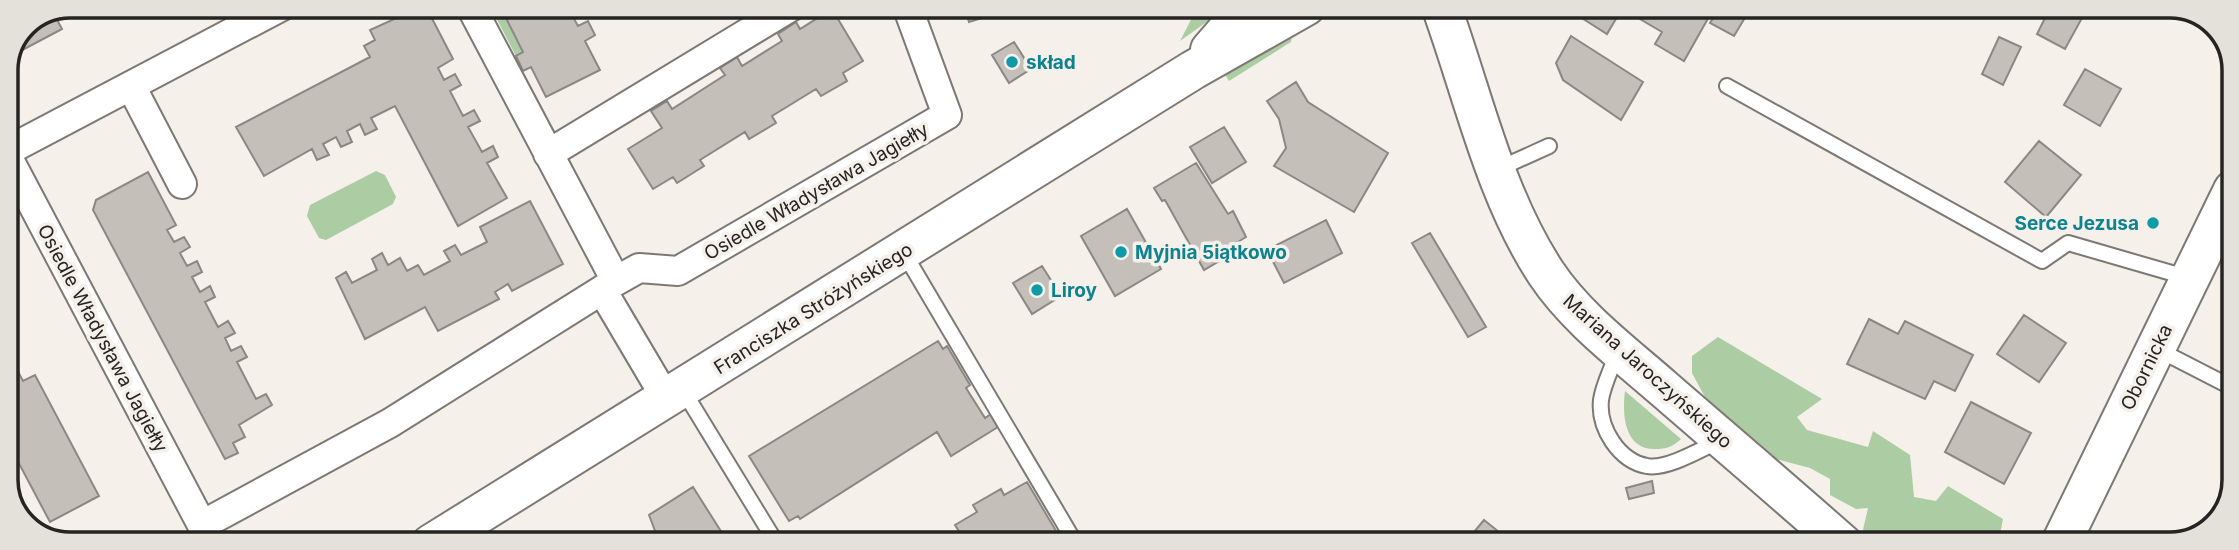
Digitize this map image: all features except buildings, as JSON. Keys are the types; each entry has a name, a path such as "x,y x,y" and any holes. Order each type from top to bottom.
{"street":[{"name":"Osiedle Władysława Jagiełły","path":"18,145 259,18"},
{"path":"477,18 548,154 609,286 675,394"},
{"path":"548,154 772,18"},
{"name":"Osiedle Władysława Jagiełły","path":"216,532 639,268 678,271 947,115 911,18"},
{"name":"Franciszka Stróżyńskiego","path":"1193,70 1238,18"},
{"name":"Franciszka Stróżyńskiego","path":"451,532 1193,70 1285,18"},
{"name":"Mariana Jaroczyńskiego","path":"1445,18 1498,169 1532,248 1547,274 1572,305 1619,349 1829,532"},
{"path":"131,86 182,184"},
{"name":"Osiedle Władysława Jagiełły","path":"18,177 203,532"},
{"name":"Obornicka","path":"2066,532 2190,278 2217,237 2221,224"}],"lane":[{"path":"1727,86 2042,261 2068,243 2190,278"},
{"path":"1498,169 1549,146"},
{"path":"903,252 1069,532"},
{"path":"2156,348 2222,382"},
{"path":"1619,349 1601,401 1604,429 1622,453 1648,467 1674,461 1723,440"},
{"path":"675,394 769,532"}],"green space":[{"path":"496,18 506,18 523,52 516,56"},
{"path":"1192,18 1212,18 1180,41"},
{"path":"1293,30 1291,42 1229,81 1224,73"},
{"path":"376,171 385,175 396,197 393,204 326,240 319,238 307,216 310,205"},
{"path":"1718,337 1822,399 1797,417 1807,430 1868,447 1873,431 1910,455 1914,497 1936,501 1948,486 2003,519 2000,532 1864,532 1868,508 1856,509 1830,495 1830,479 1810,468 1776,459 1707,401 1692,373 1692,356"},
{"path":"1625,391 1681,439 1663,449 1645,448 1637,444 1627,429"}],"place":[{"name":"skład","path":"1012,62"},
{"name":"Serce Jezusa","path":"2153,223"},
{"name":"Myjnia 5iątkowo","path":"1121,252"},
{"name":"Liroy","path":"1037,290"}]}
